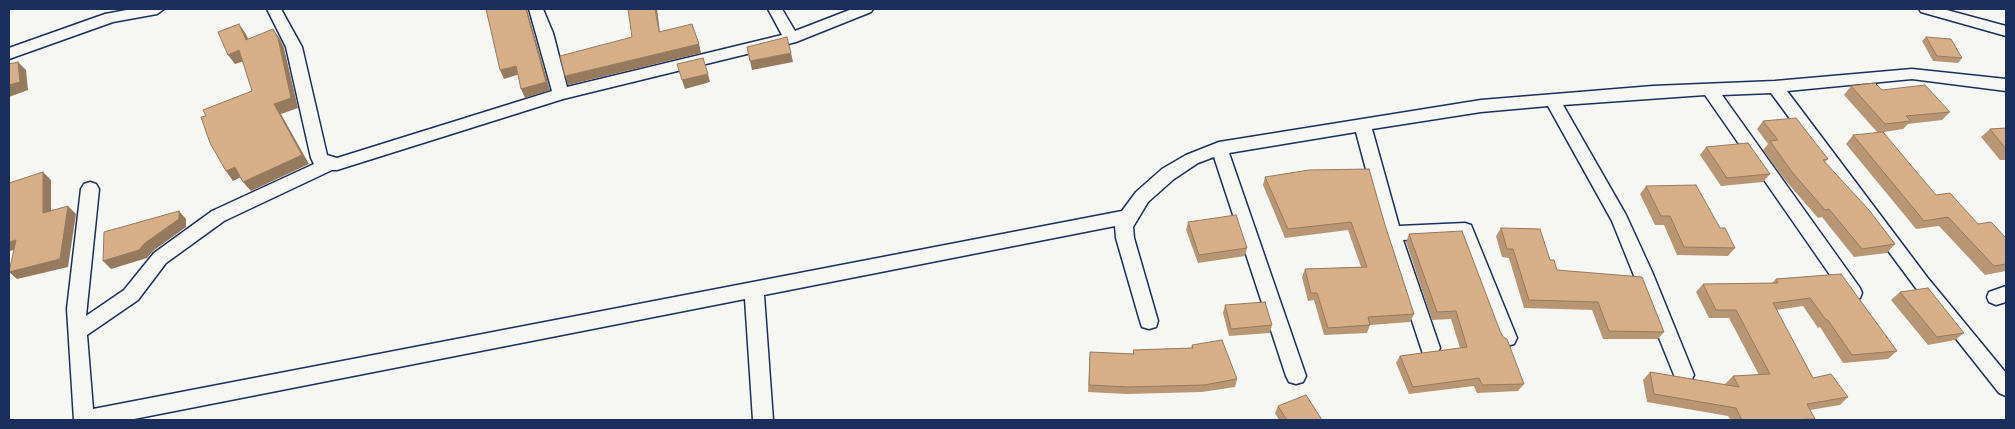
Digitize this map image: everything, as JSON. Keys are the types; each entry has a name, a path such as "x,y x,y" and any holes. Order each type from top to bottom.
{"street":[{"path":"9,54 110,18 157,9"},
{"path":"274,9 294,47 319,158 329,164"},
{"path":"536,9 545,33 561,94"},
{"path":"775,9 791,38"},
{"path":"78,331 131,295 160,258 218,216 329,164 337,164 561,94 791,38 866,9"},
{"path":"1926,9 1949,11 2006,32"},
{"path":"1149,321 1125,238 1124,227 1128,217 1142,197 1168,174 1192,159 1220,148 1268,138 1363,127 1481,106 1653,92 1775,87 1912,74 2006,85"},
{"path":"1775,87 1921,282 2006,387"},
{"path":"1709,89 1860,303"},
{"path":"1553,101 1620,220 1644,274 1684,375"},
{"path":"1363,127 1392,233 1430,348"},
{"path":"1220,148 1296,376"},
{"path":"90,189 76,309 84,420 1128,217"},
{"path":"1392,233 1465,230 1507,338"},
{"path":"754,289 763,420"}],"building":[{"path":"486,9 526,9 546,82 521,89 516,66 500,70"},
{"path":"628,9 655,9 659,32 692,24 699,44 565,76 560,56 632,37"},
{"path":"239,24 246,40 273,29 278,38 291,98 274,104 302,155 243,182 235,167 226,171 210,143 201,117 206,116 203,110 252,91 239,50 228,55 218,32"},
{"path":"787,37 791,53 750,61 747,47"},
{"path":"1926,37 1951,39 1962,58 1937,56"},
{"path":"703,58 708,74 682,80 677,64"},
{"path":"18,62 20,82 9,85 9,64"},
{"path":"1875,83 1882,90 1925,85 1950,112 1906,116 1911,121 1885,124 1851,86"},
{"path":"1796,118 1828,159 1823,160 1869,210 1895,244 1862,249 1829,209 1825,210 1792,172 1770,141 1778,140 1763,121"},
{"path":"2006,128 2006,149 1990,129"},
{"path":"1883,132 1936,195 1950,193 1978,224 1991,222 2006,238 2006,264 1994,266 1948,217 1924,221 1853,135"},
{"path":"1748,143 1770,174 1727,178 1706,147"},
{"path":"1369,169 1414,314 1368,317 1370,325 1328,328 1317,293 1311,293 1305,269 1367,267 1351,222 1288,229 1265,177 1309,170"},
{"path":"43,172 43,213 68,206 60,259 9,272 16,240 9,242 9,183"},
{"path":"1696,185 1720,228 1725,228 1735,248 1684,247 1670,216 1661,216 1646,186"},
{"path":"179,211 179,219 145,243 139,250 103,261 104,232"},
{"path":"1236,215 1247,248 1199,255 1188,222"},
{"path":"1501,228 1540,229 1550,260 1554,260 1557,270 1642,277 1664,332 1609,331 1598,302 1529,300 1513,249 1507,249"},
{"path":"1462,231 1500,331 1503,337 1507,339 1524,384 1482,385 1479,378 1413,387 1400,356 1467,347 1456,311 1437,312 1409,234"},
{"path":"1841,274 1897,351 1852,355 1810,298 1773,303 1813,378 1831,374 1848,397 1807,404 1815,419 1742,420 1736,408 1654,394 1650,372 1739,387 1733,376 1770,374 1736,310 1716,310 1703,284 1778,283 1776,279"},
{"path":"1928,288 1964,333 1937,337 1900,292"},
{"path":"1265,302 1272,325 1231,329 1225,305"},
{"path":"1222,340 1237,379 1204,385 1128,387 1089,385 1090,352 1134,354 1133,350 1193,348 1192,345"},
{"path":"1306,395 1322,420 1287,420 1278,406"}]}
